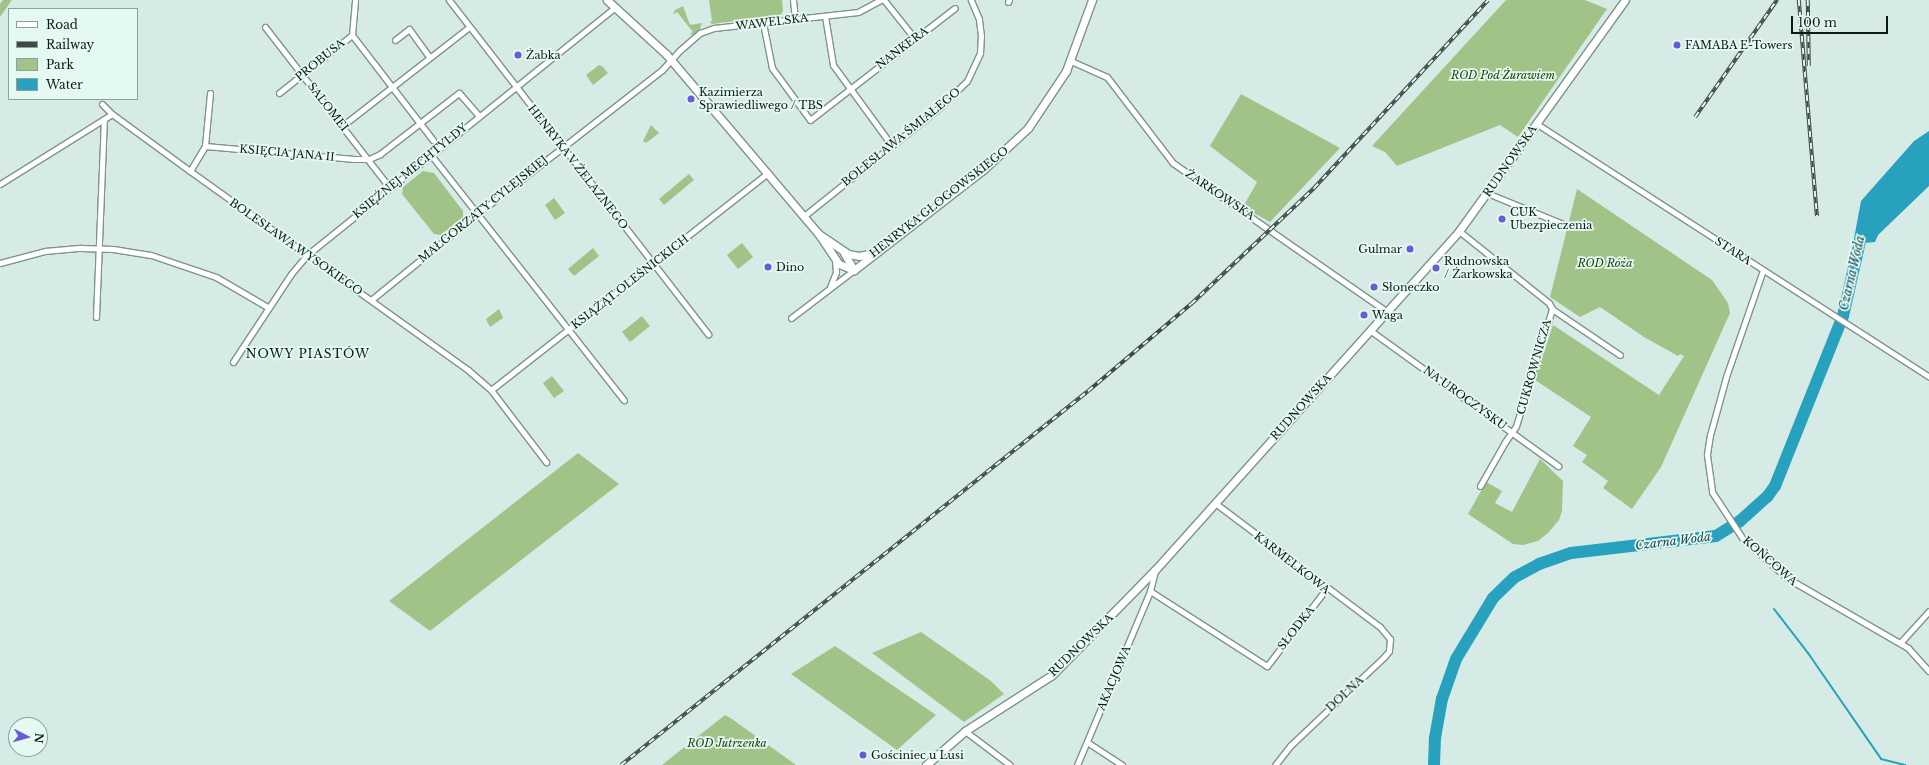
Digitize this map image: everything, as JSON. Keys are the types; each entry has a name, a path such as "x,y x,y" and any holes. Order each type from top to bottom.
{"main road":[{"path":"607,0 672,60 818,233 835,259 844,268 854,270"},
{"name":"HENRYKA GŁOGOWSKIEGO","path":"854,270 1007,149 1043,109 1071,61 1092,0"},
{"name":"RUDNOWSKA","path":"926,765 965,731 1058,670 1155,570 1371,331 1459,231 1625,0"},
{"path":"818,233 843,252 854,270"},
{"path":"843,252 859,256 875,253"}],"street":[{"name":"PROBUSA","path":"279,93 352,35 355,0"},
{"name":"HENRYKA V ŻELAZNEGO","path":"448,0 514,87 708,334"},
{"path":"793,0 795,19"},
{"path":"882,0 914,39"},
{"name":"WAWELSKA","path":"672,60 683,47 707,30 865,10 882,0"},
{"name":"BOLESŁAWA ŚMIAŁEGO","path":"804,216 956,94 974,69 980,53 982,36 979,19 972,0"},
{"name":"KSIĘŻNEJ MECHTYLDY","path":"234,362 269,308 306,256 615,6"},
{"name":"NANKERA","path":"763,23 772,68 810,120 955,8"},
{"path":"825,16 833,65 892,146"},
{"path":"342,126 469,26"},
{"name":"SALOMEI","path":"265,27 390,188"},
{"path":"395,40 409,29 429,57"},
{"path":"352,35 433,140"},
{"name":"MAŁGORZATY CYLEJSKIEJ","path":"371,300 476,214 672,60"},
{"name":"ŻARKOWSKA","path":"1071,61 1107,77 1173,163 1387,312"},
{"path":"190,171 205,146 210,93"},
{"path":"369,159 380,154 460,93 479,116"},
{"name":"BOLESŁAWA WYSOKIEGO","path":"102,104 112,114 306,256 371,300 468,370 491,390 546,462"},
{"path":"0,184 112,114"},
{"path":"96,317 100,248 104,119"},
{"name":"STARA","path":"1537,124 1929,377"},
{"name":"KSIĘCIA JANA II","path":"205,146 369,159"},
{"path":"431,155 624,400"},
{"name":"KSIĄŻĄT OLEŚNICKICH","path":"491,390 768,173"},
{"path":"1487,193 1568,226"},
{"path":"1459,231 1549,303 1552,309 1620,355"},
{"path":"0,263 45,251 100,248 151,255 181,263 231,285 269,308"},
{"path":"828,290 835,277 835,259"},
{"name":"HENRYKA GŁOGOWSKIEGO","path":"791,318 854,270"},
{"name":"KOŃCOWA","path":"1763,270 1726,378 1707,455 1712,492 1728,519 1750,547 1796,585 1900,643 1912,652 1929,671"},
{"name":"CUKROWNICZA","path":"1480,486 1519,420 1552,309"},
{"name":"NA UROCZYSKU","path":"1371,331 1513,432 1558,466"},
{"name":"KARMELKOWA","path":"1215,503 1326,589 1371,620"},
{"name":"AKACJOWA","path":"1077,765 1150,591 1155,570"},
{"name":"SŁODKA","path":"1150,591 1267,666 1326,589"},
{"path":"1900,643 1929,611"},
{"name":"DOLNA","path":"1275,765 1290,746 1389,651 1390,645 1387,635 1371,620"},
{"path":"965,731 1010,765"},
{"path":"1087,742 1122,765"}],"green space":[{"path":"3,0 12,0 0,17 0,4"},
{"path":"709,0 782,0 783,10 781,15 712,24 710,22 712,21"},
{"name":"ROD Pod Żurawiem","path":"1506,0 1585,0 1607,9 1518,137 1500,125 1397,166 1385,152 1372,146"},
{"path":"683,6 690,25 702,23 700,29 694,35 690,34 693,32 677,12 673,15 675,10"},
{"path":"599,65 602,66 608,73 593,85 586,75"},
{"path":"1241,94 1340,148 1270,222 1243,207 1257,182 1210,146"},
{"path":"651,125 659,133 646,143 643,141"},
{"path":"423,171 434,173 463,211 463,217 441,235 434,234 402,194 403,187"},
{"path":"689,174 694,180 664,205 659,199"},
{"name":"ROD Róża","path":"1577,189 1712,280 1728,303 1730,313 1661,467 1632,509 1603,488 1608,481 1582,462 1587,455 1573,446 1591,417 1535,380 1553,325 1659,395 1684,356 1680,354 1678,356 1644,337 1600,307 1580,317 1550,297"},
{"path":"554,198 565,213 555,220 545,205"},
{"path":"742,243 753,257 738,269 727,255"},
{"path":"593,248 599,256 574,276 568,269"},
{"path":"499,309 503,318 490,327 486,319"},
{"path":"642,316 650,326 630,342 622,332"},
{"path":"552,376 564,391 554,398 543,383"},
{"path":"578,453 619,484 430,631 389,601"},
{"path":"1540,459 1563,481 1562,511 1559,520 1548,533 1538,541 1523,545 1513,544 1468,514 1486,482 1502,491 1495,503 1512,512"},
{"path":"921,632 991,681 1004,694 964,722 872,653"},
{"path":"835,646 936,715 897,750 791,674"},
{"name":"ROD Jutrzenka","path":"725,715 732,719 796,765 662,765"}],"water":[{"path":"1929,131 1929,186 1878,235 1875,242 1853,244 1861,201 1914,141"}],"waterway":[{"name":"Czarna Woda","path":"1434,765 1435,738 1442,699 1456,659 1493,598 1515,577 1539,564 1571,553 1716,536 1740,521 1767,497 1775,486 1843,316 1863,228"},
{"path":"1774,609 1808,653 1881,759 1905,765"}],"railway":[{"path":"621,765 1088,391 1191,304 1314,188 1488,0"},
{"path":"1695,117 1777,0"},
{"path":"1799,0 1817,216"},
{"path":"1808,0 1809,66"}],"place":[{"name":"FAMABA E-Towers","path":"1677,45"},
{"name":"Żabka","path":"518,55"},
{"name":"Kazimierza Sprawiedliwego / TBS","path":"691,99"},
{"name":"CUK Ubezpieczenia","path":"1502,219"},
{"name":"Gulmar","path":"1410,249"},
{"name":"Dino","path":"768,267"},
{"name":"Rudnowska / Żarkowska","path":"1436,268"},
{"name":"Słoneczko","path":"1374,287"},
{"name":"Waga","path":"1364,315"},
{"name":"Gościniec u Lusi","path":"863,755"}],"district":[{"name":"NOWY PIASTÓW","path":"308,354"}]}
